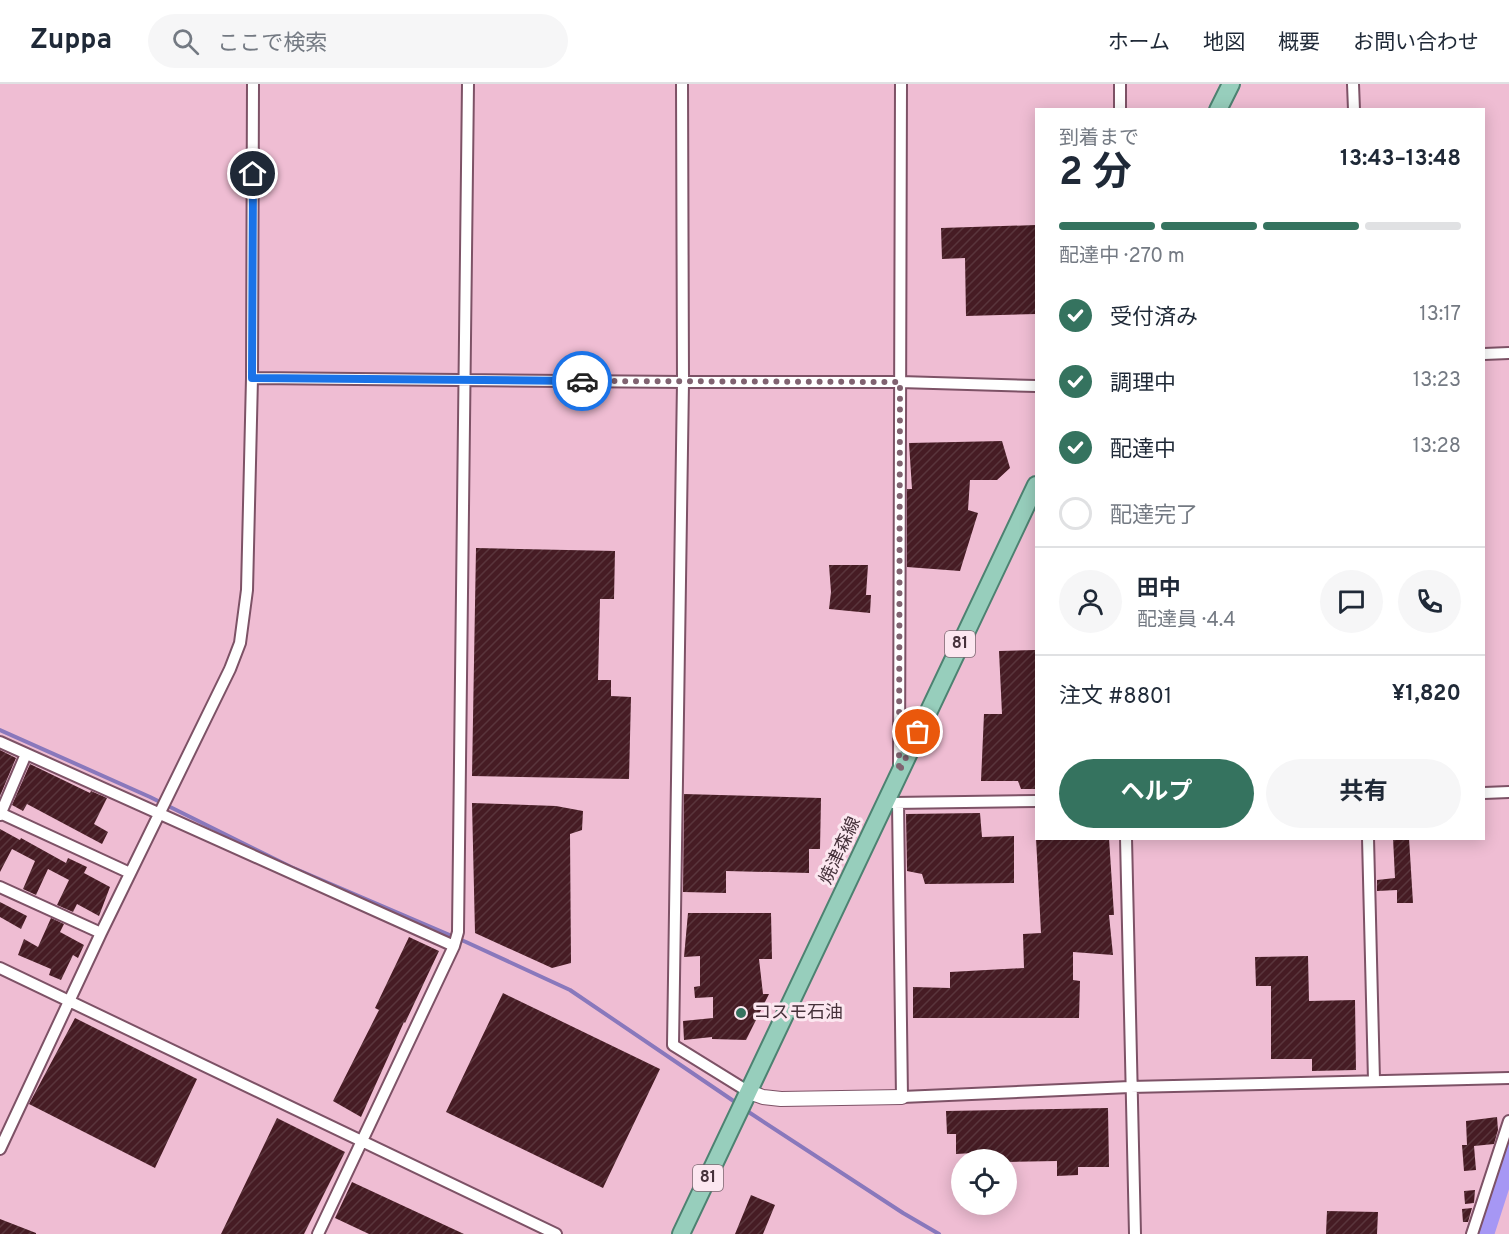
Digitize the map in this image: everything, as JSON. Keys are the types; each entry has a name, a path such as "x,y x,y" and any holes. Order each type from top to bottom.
{"main road":[{"path":"1219,108 1231,84"},
{"name":"焼津森線","path":"681,1234 892,803 899,772 1035,487"}],"street":[{"path":"0,1149 101,933 230,669 240,643 247,590 252,378 253,84"},
{"path":"318,1234 364,1141 454,946 458,932 468,84"},
{"path":"682,84 683,382 673,1045 749,1092 763,1097 781,1099 1130,1087 1509,1078"},
{"path":"899,772 901,84"},
{"path":"1120,84 1120,108"},
{"path":"1353,84 1353,108"},
{"path":"1485,354 1509,353"},
{"path":"252,378 900,382 1035,386"},
{"path":"0,742 454,946"},
{"path":"26,754 0,814 130,873"},
{"path":"1485,792 1509,792"},
{"path":"902,1096 892,803 1035,801"},
{"path":"1126,840 1135,1234"},
{"path":"1368,840 1374,1080"},
{"path":"0,886 101,933"},
{"path":"0,968 556,1234"},
{"path":"1472,1234 1509,1121"}],"building":[{"path":"1035,225 1035,314 966,316 965,258 942,259 941,228"},
{"path":"1002,441 1010,468 997,480 970,480 968,510 978,513 960,571 907,567 907,489 912,489 909,443"},
{"path":"476,548 615,551 614,599 600,599 598,680 611,680 611,696 631,697 629,779 472,776"},
{"path":"829,565 868,565 866,595 871,595 870,613 829,609 831,592"},
{"path":"1035,650 1035,789 1021,789 1018,781 981,781 984,714 1002,714 999,651"},
{"path":"0,750 16,758 0,796"},
{"path":"30,764 90,793 91,791 107,798 94,824 108,832 102,844 27,804 23,811 12,805"},
{"path":"684,794 821,798 820,849 809,849 809,873 726,871 726,893 683,892"},
{"path":"472,803 556,806 583,811 582,830 570,834 571,963 552,968 475,933"},
{"path":"980,813 982,837 1014,836 1014,883 925,884 922,874 907,871 906,814"},
{"path":"0,829 66,863 68,858 87,867 84,873 110,887 99,916 77,904 73,912 57,905 69,880 48,869 36,895 23,889 35,861 12,849 0,872"},
{"path":"1036,840 1109,840 1114,915 1109,915 1113,955 1073,952 1073,980 1080,981 1079,1018 913,1018 913,987 950,988 950,972 1024,968 1023,934 1041,933"},
{"path":"1393,840 1409,840 1413,903 1397,903 1397,890 1377,891 1377,880 1395,878"},
{"path":"0,902 27,916 21,929 0,917"},
{"path":"688,913 771,913 772,959 759,959 763,994 769,994 746,1040 712,1039 712,1037 684,1040 683,1021 713,1018 713,997 695,998 694,987 700,986 700,956 684,957"},
{"path":"51,918 64,924 60,932 84,945 78,958 73,955 61,980 49,975 51,969 18,955 24,939 38,947"},
{"path":"409,937 439,951 361,1117 333,1101 379,1010 375,1008"},
{"path":"1308,956 1309,1001 1355,1000 1356,1070 1312,1071 1312,1059 1271,1059 1271,986 1256,986 1255,957"},
{"path":"503,993 660,1069 603,1188 446,1112"},
{"path":"75,1018 197,1079 155,1168 29,1104"},
{"path":"1108,1108 1109,1167 1078,1167 1078,1175 1057,1176 1057,1161 1017,1162 1017,1149 956,1149 956,1134 947,1134 946,1111"},
{"path":"1497,1117 1498,1130 1494,1144 1474,1146 1476,1170 1464,1171 1462,1145 1467,1145 1466,1121"},
{"path":"277,1118 345,1152 304,1234 221,1234"},
{"path":"352,1182 464,1234 369,1234 335,1218"},
{"path":"1475,1190 1474,1203 1465,1204 1464,1191"},
{"path":"751,1195 775,1205 763,1234 735,1234"},
{"path":"1472,1208 1468,1222 1463,1222 1462,1209"},
{"path":"1327,1211 1378,1212 1377,1234 1326,1234"},
{"path":"0,1219 36,1233 36,1234 0,1234"}],"waterway":[{"path":"0,730 150,797 291,867 466,942 570,990 738,1104"},
{"path":"744,1109 939,1234"},
{"path":"1482,1234 1509,1150"}],"way so far":[{"path":"582,381 900,382 899,772 918,732"}],"place":[{"name":"コスモ石油","path":"741,1013"}],"route":[{"path":"253,174 252,378 582,381"}]}
